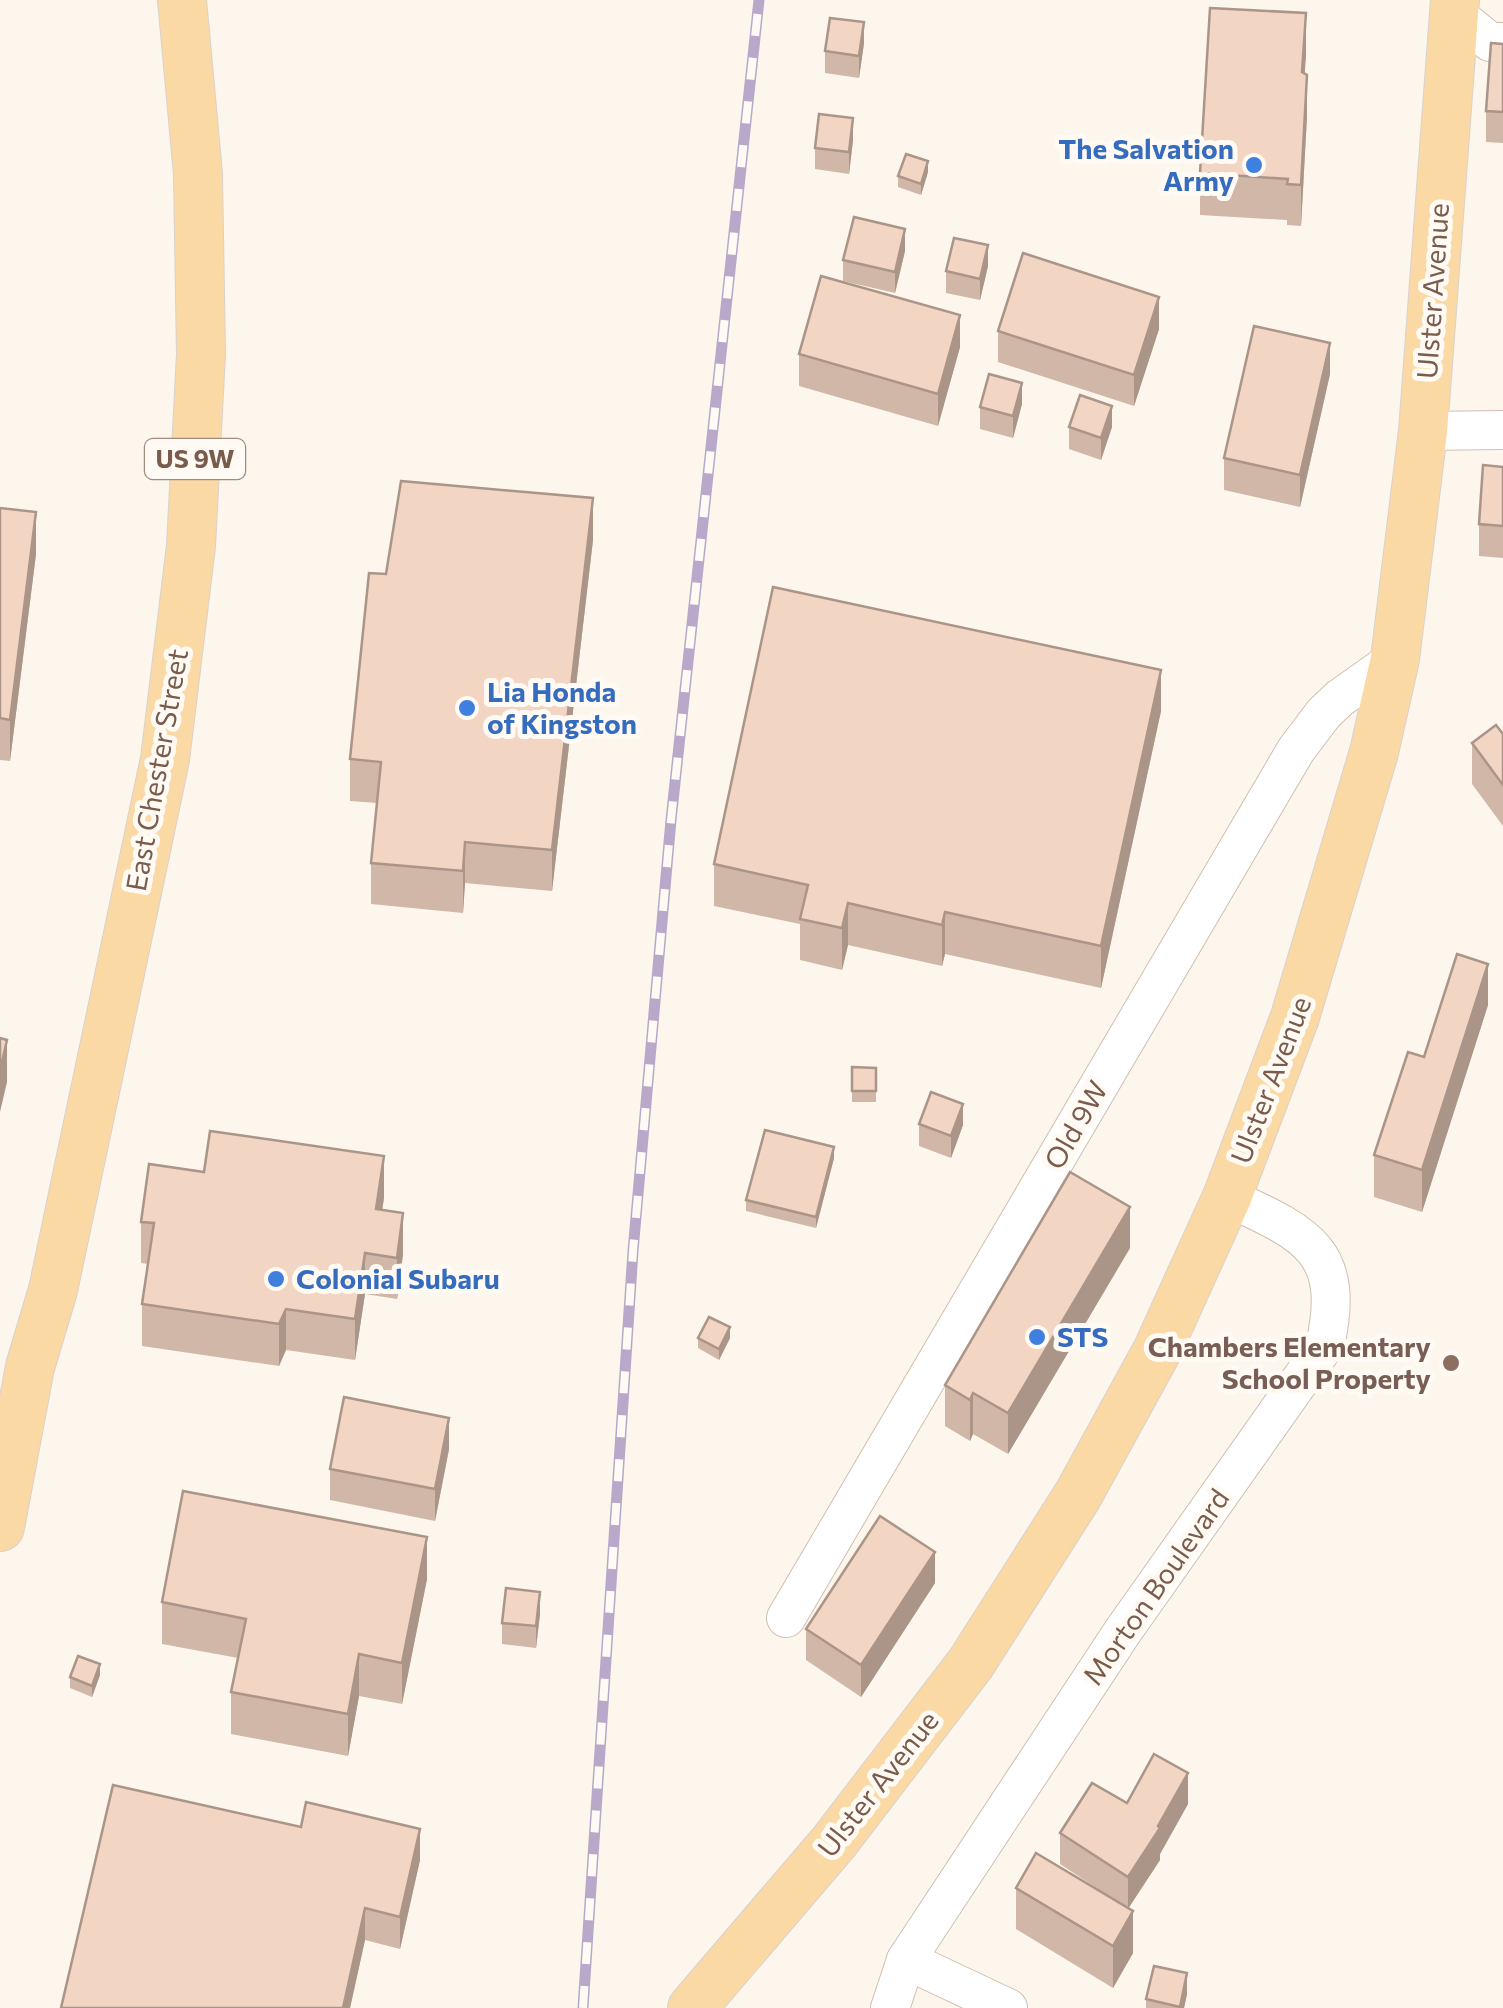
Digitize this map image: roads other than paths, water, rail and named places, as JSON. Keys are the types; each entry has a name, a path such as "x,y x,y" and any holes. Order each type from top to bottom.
{"main road":[{"name":"East Chester Street","path":"0,1527 30,1368 53,1290 165,759 189,565 202,354 198,174 182,0"},
{"name":"Ulster Avenue","path":"692,2008 834,1842 971,1663 1078,1495 1157,1351 1227,1197 1306,988 1374,752 1395,659 1423,431 1454,6"}],"street":[{"path":"1454,6 1490,42 1503,42"},
{"path":"1423,431 1503,430"},
{"name":"Old 9W","path":"786,1618 1296,750 1340,698 1395,659"},
{"name":"Morton Boulevard","path":"890,2008 906,1960 1124,1631 1325,1345 1333,1312 1333,1289 1319,1254 1305,1238 1227,1197"},
{"path":"906,1960 1008,2008"}],"railway":[{"path":"583,2008 633,1251 671,820 759,0"}],"place":[{"name":"The Salvation Army","path":"1254,165"},
{"name":"Lia Honda of Kingston","path":"467,708"},
{"name":"Colonial Subaru","path":"276,1279"},
{"name":"STS","path":"1037,1337"},
{"name":"Chambers Elementary School Property","path":"1451,1363"}]}
